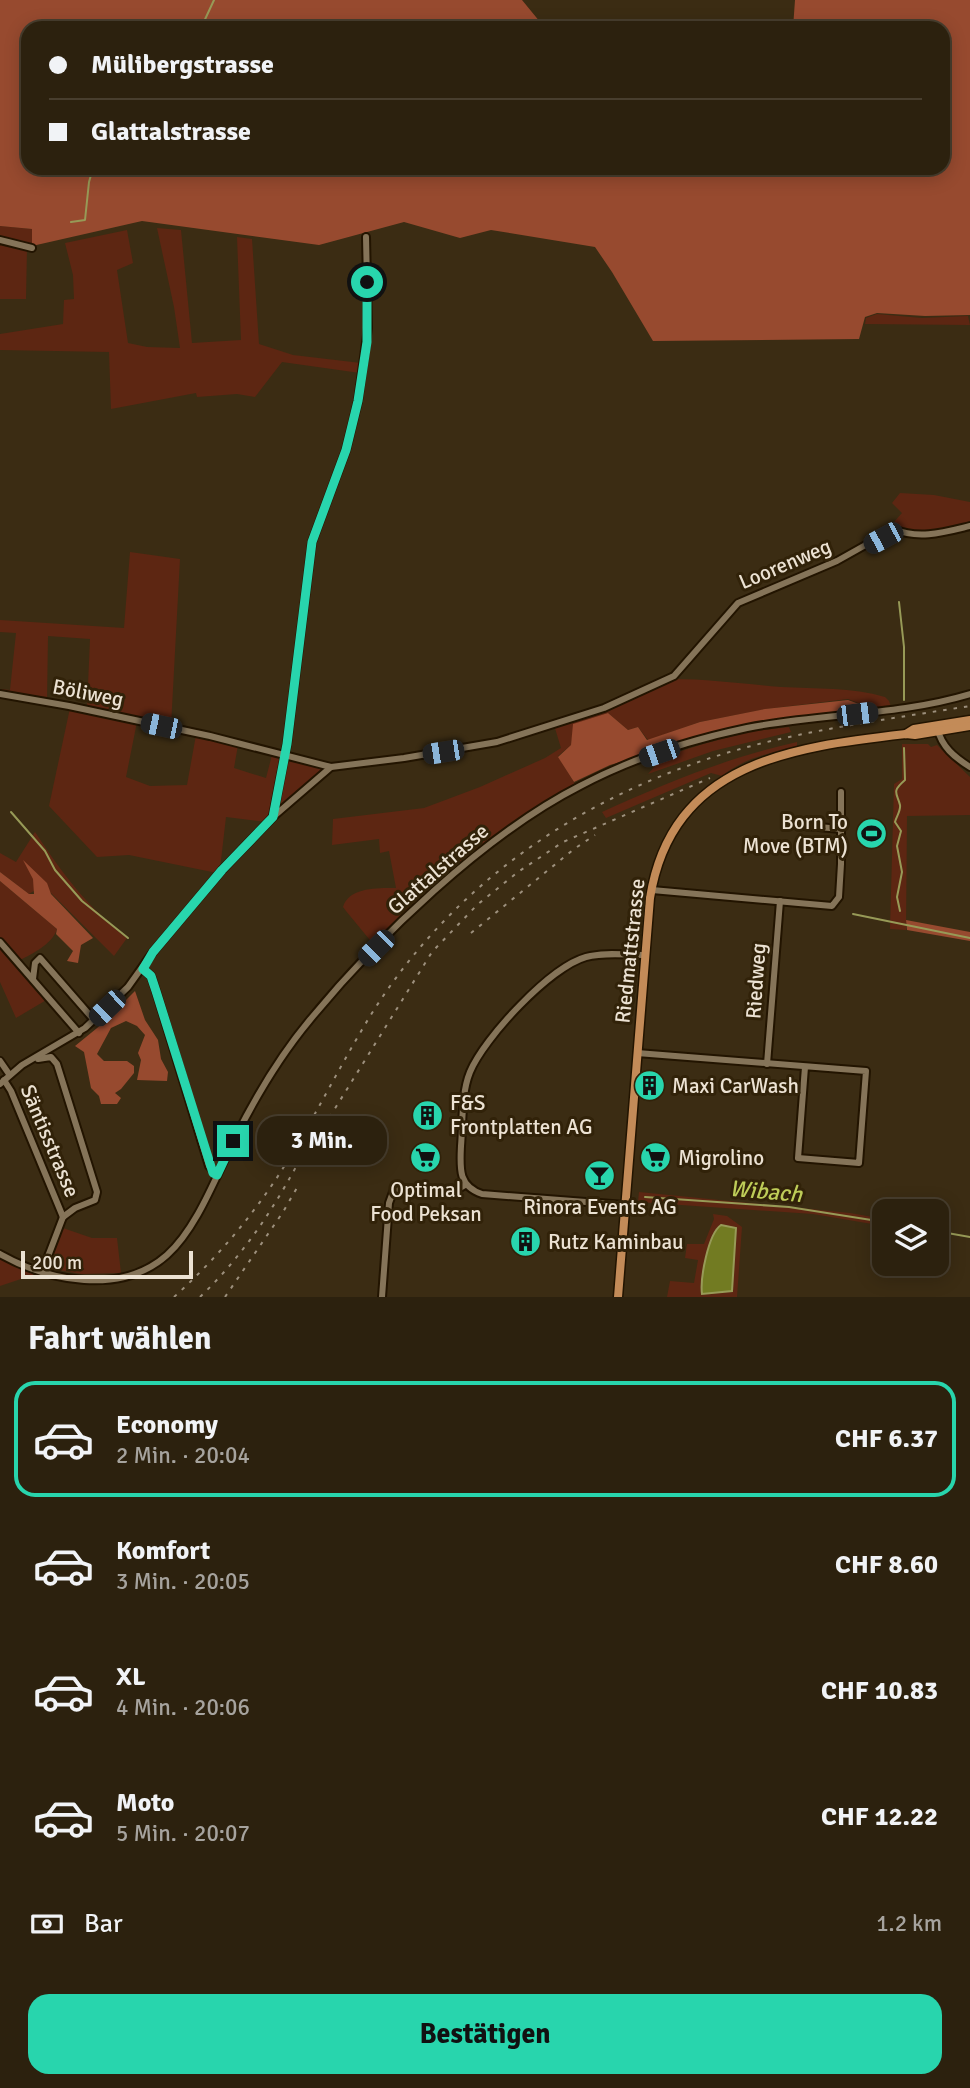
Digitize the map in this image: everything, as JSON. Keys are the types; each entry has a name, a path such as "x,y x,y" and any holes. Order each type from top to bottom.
{"main road":[{"path":"938,729 970,720"},
{"path":"938,729 970,726"},
{"name":"Riedmattstrasse","path":"618,1297 652,890 662,856 680,823 700,799 731,775 766,760 793,752 906,734 915,735 938,729"}],"street":[{"path":"273,817 284,756 312,542 346,450 358,401 368,328 366,237"},
{"path":"0,240 32,248"},
{"name":"Loorenweg","path":"331,767 497,742 582,716 674,676 738,603 837,561 894,529 921,535 970,526"},
{"name":"Böliweg","path":"0,694 210,736 331,767"},
{"name":"Glattalstrasse","path":"0,1254 42,1272 62,1277 103,1280 121,1278 152,1267 187,1231 252,1105 307,1023 337,988 411,913 504,834 541,808 610,771 698,740 774,724 920,707 970,694"},
{"path":"938,729 947,749 970,767"},
{"path":"2,1082 9,1074 94,1020 128,987 153,952 214,880 273,817 331,767"},
{"path":"652,890 832,906 836,901 841,875 841,792"},
{"path":"796,825 841,829"},
{"name":"Riedweg","path":"768,1064 780,901"},
{"path":"0,942 79,1032"},
{"path":"625,1205 482,1194 465,1185 460,1171 466,1084 475,1062 499,1029 545,981 586,957 645,956"},
{"path":"33,979 35,963 40,958 94,1020"},
{"path":"143,969 151,976 209,1166 217,1175"},
{"path":"637,1053 866,1071 859,1163 798,1158 805,1067"},
{"path":"34,1060 51,1057 57,1064 97,1192 95,1200 75,1208 63,1217 42,1272"},
{"path":"0,1061 9,1074"},
{"name":"Säntisstrasse","path":"2,1082 11,1091 63,1217"},
{"path":"382,1297 389,1203 393,1192 405,1189 450,1193 465,1185"}],"shaded area":[{"path":"0,0 522,0 539,21 21,21 21,175 950,175 950,21 794,21 795,0 970,0 970,315 877,313 865,317 859,339 653,341 595,247 491,230 460,238 404,222 319,245 142,221 32,246 32,229 0,226"},
{"path":"0,226 32,229 32,246 27,248 26,299 0,299 0,246 5,239 0,237"},
{"path":"157,228 181,230 192,343 241,340 237,237 252,239 259,344 293,355 361,363 360,373 282,362 255,397 237,394 197,397 196,393 111,409 109,352 0,350 0,334 63,324 64,300 74,299 73,275 65,243 127,230 133,263 117,270 128,343 147,347 180,348"},
{"path":"877,314 922,318 968,316 970,325 865,324 866,318"},
{"path":"900,493 934,495 970,502 970,526 921,534 894,527 894,522 902,513 892,503"},
{"path":"130,552 180,559 171,726 87,708 90,639 48,636 47,701 0,693 0,689 10,690 16,633 0,632 0,620 124,628"},
{"path":"672,679 860,692 885,697 891,707 873,709 848,699 766,709 700,722 648,740 638,727 628,730 608,713 574,724 571,745 558,756 575,784 496,839 374,945 343,907 346,900 358,892 396,888 389,851 380,853 379,839 332,845 333,819 424,808 480,787 561,748 554,725 581,719"},
{"path":"848,700 870,708 749,725 610,765 574,782 558,757 571,745 573,724 608,713 628,730 638,727 647,740 700,722 765,709"},
{"path":"70,708 137,722 126,777 150,786 187,785 196,735 238,745 234,768 266,778 272,755 329,767 266,822 226,817 220,869 217,873 129,855 97,857 49,806"},
{"path":"789,727 791,732 713,751 648,774 663,757 748,732"},
{"path":"797,742 797,747 748,760 722,776 711,773 606,818 602,812 698,772"},
{"path":"902,744 928,744 931,747 937,745 970,777 970,815 907,816 906,930 890,929 894,784 902,779"},
{"path":"35,832 76,889 100,915 127,938 114,956 43,885 29,894 0,872 0,853 16,862"},
{"path":"23,860 47,883 51,894 93,938 81,945 78,963 67,961 73,951 56,934 57,929 0,881 0,872 29,894 34,894 33,879"},
{"path":"0,881 57,929 46,945 16,962 48,999 16,1018 0,982"},
{"path":"906,920 970,932 970,941 907,930"},
{"path":"135,991 145,1020 158,1040 161,1059 168,1072 167,1081 137,1080 141,1060 138,1053 145,1035 137,1026 126,1021 111,1028 97,1054 104,1061 127,1061 134,1066 134,1073 115,1093 121,1098 117,1104 101,1104 99,1096 91,1088 84,1052 75,1046"},
{"path":"639,1192 850,1213 872,1217 872,1224 813,1214 638,1202"},
{"path":"713,1214 727,1216 742,1227 737,1297 667,1297 670,1281 694,1283 698,1260 685,1258 687,1244 704,1244 714,1219"},
{"path":"721,1225 736,1228 732,1291 702,1294 706,1257 712,1237"},
{"path":"63,1228 92,1238 117,1238 121,1273 82,1274 46,1268"},
{"path":"0,1257 33,1273 33,1275 0,1286"}],"waterway":[{"path":"204,21 214,0"},
{"path":"71,222 85,220 91,175"},
{"path":"899,602 904,647 904,700"},
{"path":"900,911 897,897 902,872 897,846 901,831 895,822 900,807 896,790 905,780 904,748"},
{"path":"11,812 45,851 55,870 82,901 128,938"},
{"path":"853,914 970,938"},
{"name":"Wibach","path":"645,1197 789,1207 872,1220"},
{"path":"949,1233 970,1237"}],"railway":[{"path":"174,1297 218,1254 269,1190 372,1013 408,962 449,916 494,875 543,839 595,807 650,781 707,759 817,731 970,706"},
{"path":"313,1144 432,952 477,905 518,872 563,842 710,778"},
{"path":"471,933 595,835"},
{"path":"200,1297 247,1244 285,1186 308,1144"},
{"path":"225,1297 298,1186"}],"place":[{"name":"Born To Move (BTM)","path":"871,834"},
{"name":"Maxi CarWash","path":"649,1086"},
{"name":"F&S Frontplatten AG","path":"427,1115"},
{"name":"Optimal Food Peksan","path":"426,1158"},
{"name":"Migrolino","path":"655,1158"},
{"name":"Rinora Events AG","path":"600,1175"},
{"name":"Rutz Kaminbau","path":"525,1242"}],"route":[{"path":"233,1141 217,1175 213,1173 151,976 143,969 153,952 222,870 273,817 287,744 312,542 346,450 358,401 367,342 367,282"}]}
